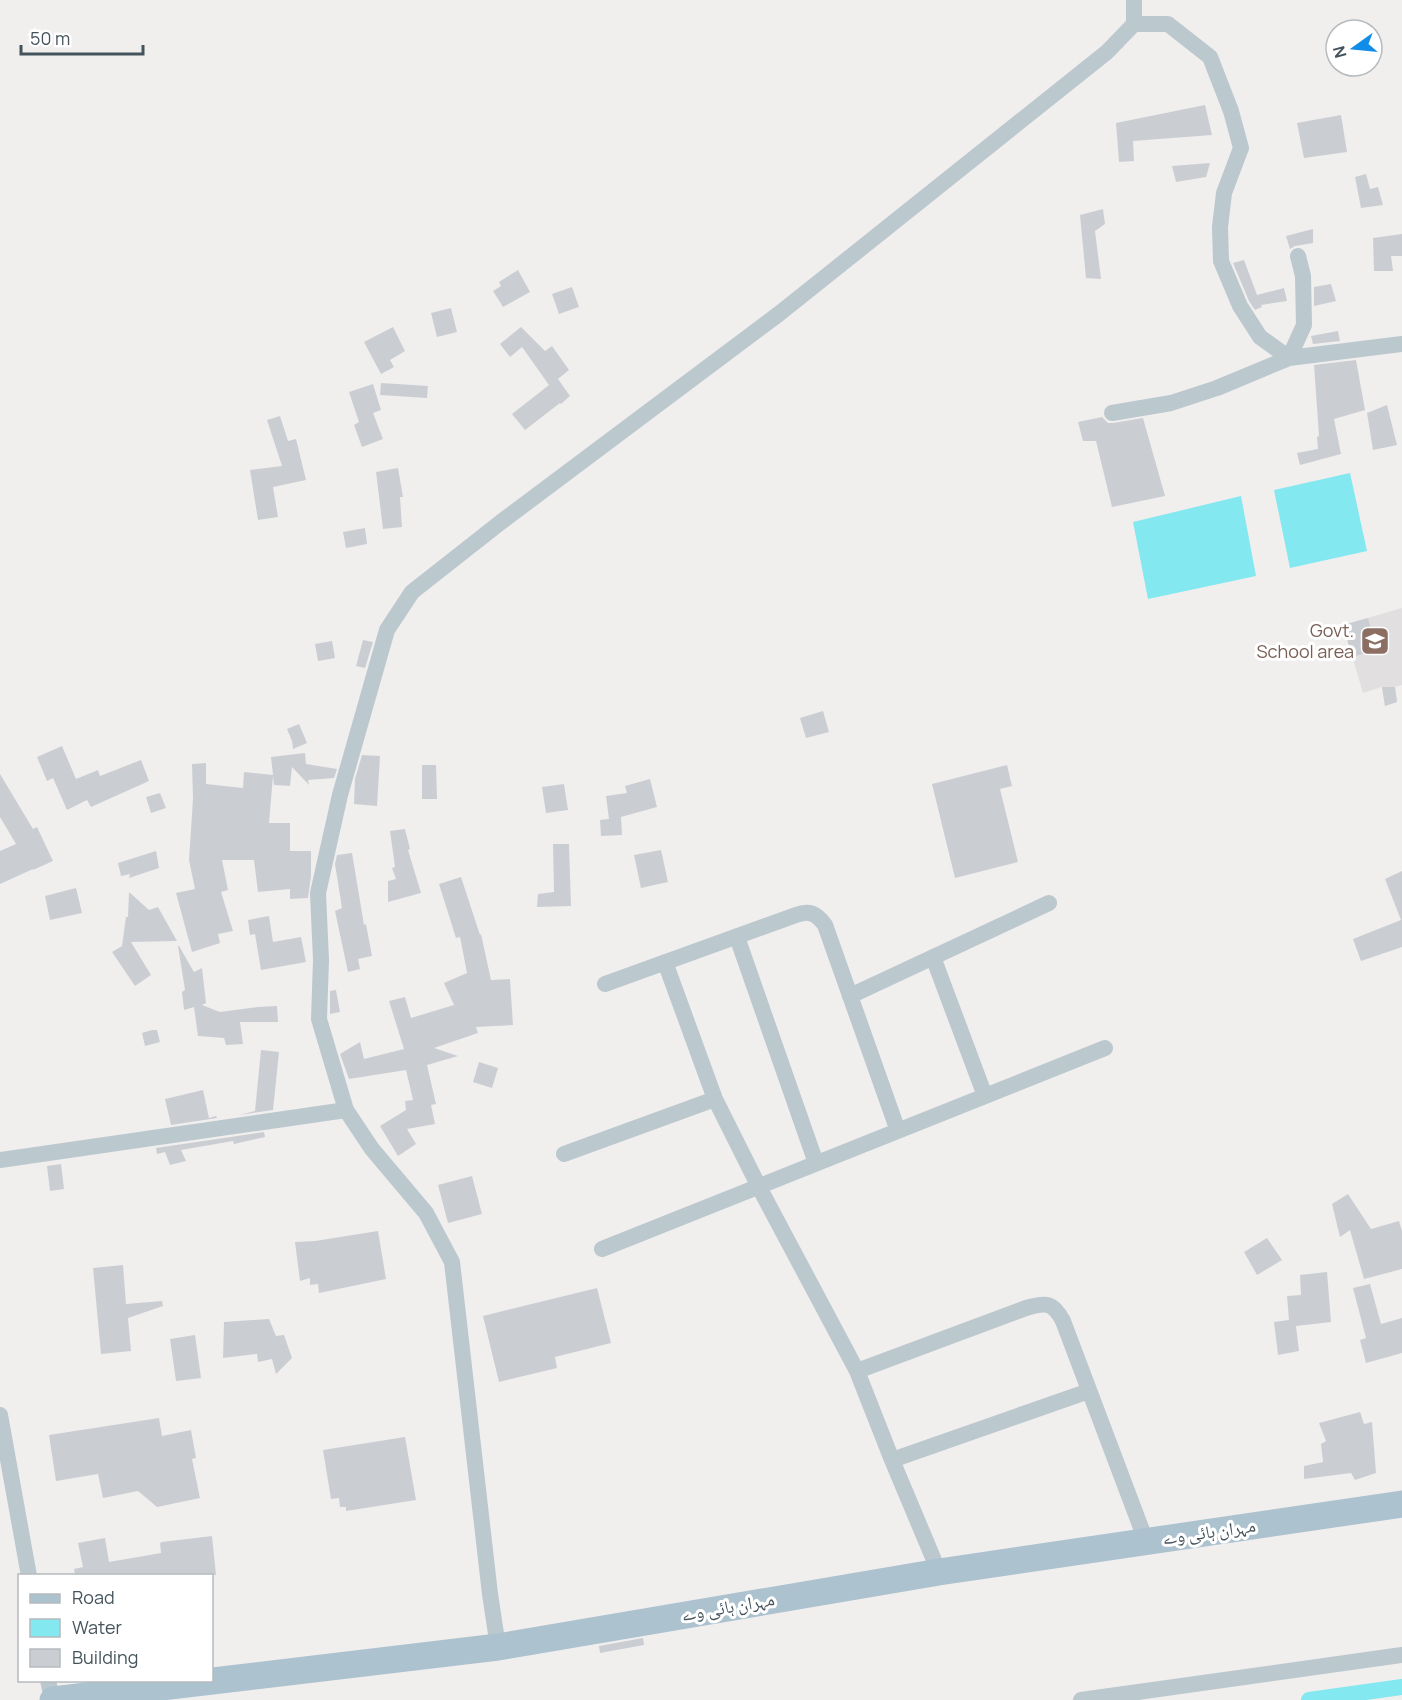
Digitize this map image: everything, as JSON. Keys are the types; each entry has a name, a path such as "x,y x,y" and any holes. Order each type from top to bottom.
{"main road":[{"name":"مہران ہائی وے","path":"213,1681 498,1647 939,1572 1402,1504"},
{"name":"مہران ہائی وے","path":"53,1700 204,1682"}],"street":[{"path":"498,1647 452,1262 426,1213 372,1149 346,1110 319,1019 321,960 318,893 340,795 387,630 412,592 501,522 780,313 1107,52 1134,24 1134,0"},
{"path":"1134,24 1168,24 1210,57 1231,111 1241,148 1224,193 1220,227 1221,261 1240,306 1260,337 1288,358"},
{"path":"1288,358 1304,325 1303,276 1298,256"},
{"path":"1112,413 1171,403 1217,388 1288,358 1402,344"},
{"path":"850,996 1049,903"},
{"path":"605,984 804,912 811,912 825,925 898,1131"},
{"path":"737,937 816,1163"},
{"path":"933,957 985,1096"},
{"path":"666,962 715,1099 857,1371 939,1572"},
{"path":"602,1249 1105,1048"},
{"path":"564,1154 715,1099"},
{"path":"0,1160 346,1110"},
{"path":"857,1371 1026,1308 1048,1304 1058,1310 1064,1321 1146,1541"},
{"path":"892,1460 1089,1390"},
{"path":"0,1415 29,1574"},
{"path":"1081,1700 1402,1655"},
{"path":"48,1682 53,1700"}],"shaded area":[{"name":"Govt. School area","path":"1402,608 1402,685 1395,687 1397,702 1385,706 1382,687 1363,693 1343,625"}],"water":[{"path":"1350,473 1367,551 1290,568 1274,490"},
{"path":"1241,496 1256,576 1148,599 1133,522"}],"building":[{"path":"1205,105 1212,135 1133,141 1134,161 1119,162 1116,123"},
{"path":"1341,115 1347,152 1304,158 1297,123"},
{"path":"1210,163 1206,177 1176,182 1172,166"},
{"path":"1366,174 1370,189 1378,187 1383,205 1361,208 1355,177"},
{"path":"1103,209 1105,224 1095,231 1101,279 1086,278 1080,215"},
{"path":"1313,229 1313,243 1290,249 1286,236"},
{"path":"1402,234 1402,256 1391,256 1393,271 1374,271 1373,238"},
{"path":"1244,260 1257,295 1284,288 1287,301 1261,305 1262,307 1255,310 1233,263"},
{"path":"518,270 530,292 503,307 493,291 501,286 499,282"},
{"path":"1331,284 1336,301 1314,306 1314,287"},
{"path":"572,287 579,307 559,314 552,294"},
{"path":"451,308 457,332 437,337 431,313"},
{"path":"393,327 405,351 390,360 394,367 381,374 364,342"},
{"path":"521,327 545,351 552,346 569,370 558,379 570,396 525,430 512,414 549,385 522,347 510,357 500,344"},
{"path":"1338,331 1340,341 1313,344 1311,336"},
{"path":"1356,360 1365,410 1334,419 1341,454 1300,465 1297,453 1318,449 1314,365"},
{"path":"381,383 428,386 427,398 380,395"},
{"path":"373,384 381,410 373,413 383,439 362,447 354,425 359,422 349,392"},
{"path":"1387,405 1397,445 1373,450 1367,413"},
{"path":"280,416 288,441 296,439 306,480 273,487 278,517 258,520 250,470 282,466 267,420"},
{"path":"1102,417 1108,423 1143,418 1165,496 1112,507 1096,441 1083,441 1078,422"},
{"path":"398,468 403,497 400,497 402,527 383,529 376,472"},
{"path":"365,528 367,544 346,548 343,532"},
{"path":"1368,618 1377,650 1352,657 1343,625"},
{"path":"363,640 373,642 365,668 356,666"},
{"path":"332,641 335,658 318,661 315,644"},
{"path":"1382,687 1395,687 1397,702 1385,706"},
{"path":"823,711 829,732 806,738 800,718"},
{"path":"299,724 307,743 293,749 287,729"},
{"path":"62,746 76,779 98,770 100,776 141,760 149,781 91,807 87,800 67,810 53,778 47,781 37,757"},
{"path":"305,753 306,764 337,769 334,778 308,780 309,785 292,767 290,786 274,785 273,776 269,823 290,823 290,851 311,851 308,898 290,899 290,889 258,892 254,860 222,860 228,890 221,892 233,931 218,934 220,943 192,952 176,893 195,889 189,860 193,799 192,764 206,763 206,784 243,788 244,772 273,775 271,757"},
{"path":"362,755 380,756 377,806 354,804 355,779"},
{"path":"422,765 436,765 437,799 422,799"},
{"path":"1007,765 1012,786 1000,789 1018,862 955,878 932,784"},
{"path":"0,774 33,829 37,827 53,861 0,884 0,851 16,844 0,817"},
{"path":"650,779 657,807 621,817 622,835 601,836 600,820 609,819 606,796 627,793 625,786"},
{"path":"564,784 568,810 546,813 542,787"},
{"path":"160,793 166,808 151,813 146,797"},
{"path":"405,829 410,849 408,850 421,893 388,902 388,881 396,879 392,868 395,867 390,831"},
{"path":"553,844 569,844 571,906 537,907 538,894 554,892"},
{"path":"661,850 668,882 641,888 634,855"},
{"path":"156,851 159,868 129,878 130,874 121,876 118,863"},
{"path":"352,853 364,925 366,924 372,956 358,959 360,969 348,972 335,911 342,908 335,864 337,855"},
{"path":"1402,871 1402,947 1361,961 1353,939 1401,920 1385,879"},
{"path":"461,877 481,934 491,980 510,979 513,1025 476,1027 478,1033 434,1048 458,1056 427,1065 436,1104 431,1105 435,1124 407,1129 416,1144 398,1156 380,1126 406,1110 405,1101 413,1100 406,1070 349,1079 340,1054 360,1042 364,1059 404,1049 389,1001 405,997 411,1018 454,1005 444,983 467,973 460,937 456,938 439,884"},
{"path":"76,888 82,913 50,920 45,896"},
{"path":"129,892 149,910 158,907 177,941 131,942 151,975 135,986 112,952 122,946 126,917 128,917"},
{"path":"269,916 273,942 301,937 306,962 261,970 255,934 250,935 248,920"},
{"path":"178,946 194,972 202,968 206,1003 202,1005 220,1012 277,1006 278,1022 240,1022 243,1044 226,1045 224,1038 198,1036 194,1007 184,1010 182,992 185,990"},
{"path":"336,990 340,1012 330,1014 330,991"},
{"path":"157,1030 160,1042 145,1046 142,1033"},
{"path":"261,1050 279,1052 273,1110 239,1115 255,1111"},
{"path":"479,1062 498,1068 492,1088 473,1082"},
{"path":"203,1090 209,1118 216,1116 217,1118 171,1125 165,1099"},
{"path":"264,1132 265,1137 234,1144 233,1141 181,1150 186,1161 170,1165 165,1152 157,1154 156,1148"},
{"path":"61,1164 64,1189 50,1191 47,1166"},
{"path":"472,1176 482,1214 448,1223 438,1185"},
{"path":"1348,1194 1371,1229 1399,1221 1402,1231 1402,1269 1364,1279 1350,1230 1340,1237 1332,1204"},
{"path":"378,1231 386,1279 319,1293 318,1284 310,1285 310,1278 300,1281 295,1242"},
{"path":"1267,1238 1282,1260 1257,1275 1244,1252"},
{"path":"123,1265 126,1304 162,1301 163,1306 128,1318 131,1351 101,1354 93,1268"},
{"path":"1327,1272 1331,1322 1296,1326 1299,1351 1278,1355 1274,1322 1289,1320 1287,1296 1301,1295 1300,1275"},
{"path":"1370,1284 1381,1324 1402,1318 1402,1353 1366,1363 1360,1340 1366,1338 1353,1288"},
{"path":"597,1288 611,1343 555,1357 557,1368 499,1382 483,1316"},
{"path":"269,1319 276,1336 284,1335 292,1358 276,1374 272,1359 258,1362 257,1354 223,1358 224,1322"},
{"path":"195,1335 201,1378 176,1381 170,1339"},
{"path":"1360,1412 1364,1424 1372,1422 1376,1473 1355,1480 1351,1473 1304,1479 1304,1466 1323,1462 1321,1444 1326,1441 1319,1423"},
{"path":"159,1418 162,1436 191,1430 196,1458 192,1459 200,1498 157,1507 138,1491 103,1498 98,1474 56,1481 49,1435"},
{"path":"405,1437 416,1500 346,1511 346,1507 340,1507 339,1498 331,1499 323,1450"},
{"path":"212,1536 216,1575 75,1574 74,1569 83,1567 78,1543 105,1538 109,1562 161,1553 160,1543"},
{"path":"643,1638 644,1645 600,1653 599,1646"}],"waterway":[{"path":"1309,1700 1402,1687"}],"place":[{"name":"Govt. School area","path":"1375,641"}]}
